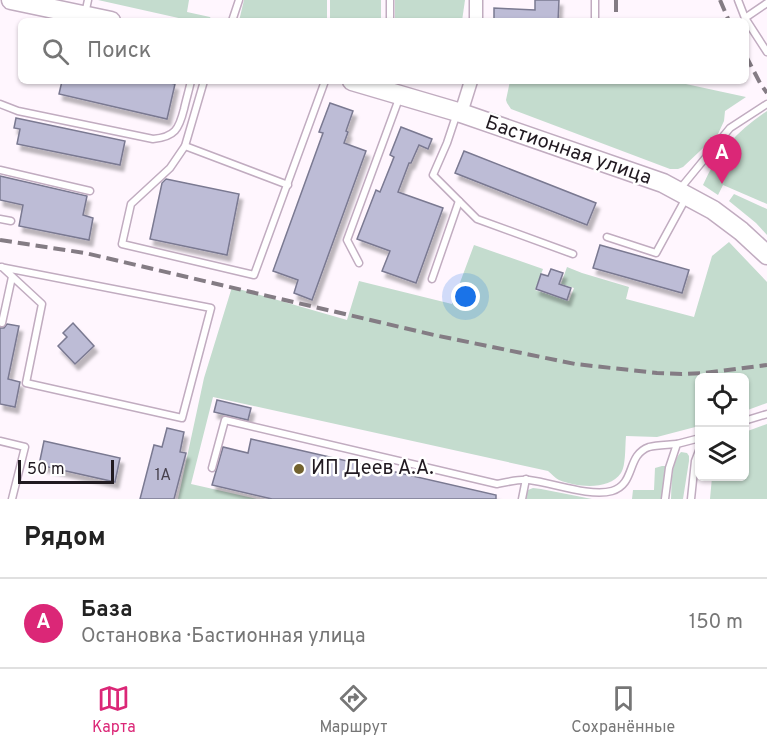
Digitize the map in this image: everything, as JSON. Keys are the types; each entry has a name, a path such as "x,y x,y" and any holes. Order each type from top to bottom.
{"main road":[{"path":"11,0 86,7 106,18"},
{"name":"Бастионная улица","path":"366,84 393,90 663,183 713,210 767,255"}],"street":[{"path":"476,0 476,18"},
{"path":"459,113 470,84"}],"lane":[{"path":"233,18 239,0"},
{"path":"390,0 390,18"},
{"path":"595,0 595,18"},
{"path":"738,0 745,18 767,3"},
{"path":"749,24 767,52"},
{"path":"0,104 29,113 153,139 168,136 176,131 190,84"},
{"path":"203,84 185,146 170,168 131,204 122,244 254,275 324,84"},
{"path":"358,264 347,240 393,90"},
{"path":"607,237 656,253 683,193 730,128 767,104"},
{"path":"459,113 434,175 477,219 573,254"},
{"path":"185,146 288,185"},
{"path":"0,170 90,191"},
{"path":"432,279 459,201"},
{"path":"0,219 11,221"},
{"path":"1,267 211,308 182,418 26,383 42,304 1,267"},
{"path":"2,322 12,277"},
{"path":"749,420 767,414"},
{"path":"212,468 225,420 497,484 526,479 591,492 613,490 627,481 634,461 642,451 650,447 695,439"},
{"path":"0,441 25,447 12,499"},
{"path":"665,499 669,468 677,444"},
{"path":"691,499 695,460"},
{"path":"522,499 526,479"}],"green space":[{"path":"98,0 189,0 187,12 210,18 179,18"},
{"path":"244,0 327,0 327,18 240,18"},
{"path":"330,0 381,0 381,18 330,18"},
{"path":"395,0 465,0 462,18 395,18"},
{"path":"509,84 686,84 746,97 725,111 724,121 718,134 678,169 670,169 511,109 506,100"},
{"path":"767,111 767,204 723,185 718,195 703,185 729,143"},
{"path":"734,194 767,209 767,235 729,201"},
{"path":"729,242 767,282 767,403 749,410 749,373 695,373 695,427 657,437 626,436 623,470 616,479 609,483 583,486 559,480 548,471 213,397 191,484 257,499 178,499 204,378 232,287 347,320 359,281 452,304 474,245 543,269 535,290 569,301 574,288 561,284 567,267 629,287 626,299 694,317 712,256"},
{"path":"767,424 767,499 710,499 712,481 749,481 749,431"},
{"path":"681,452 689,456 683,499 671,499 673,468"},
{"path":"667,466 662,499 632,499 633,490 654,490 655,468"},
{"path":"533,488 592,499 524,499 528,490"}],"building":[{"path":"535,0 559,0 558,18 494,18 494,8 535,10"},
{"path":"61,84 175,84 167,119 59,94"},
{"path":"330,103 353,111 344,143 366,151 312,300 294,293 298,280 273,271 323,133 319,132"},
{"path":"16,118 125,141 120,165 17,144 20,129 14,128"},
{"path":"401,127 432,139 428,149 419,145 398,192 443,208 416,283 382,271 390,251 357,239 376,190 380,192 394,157 390,155"},
{"path":"464,151 596,203 587,225 455,173"},
{"path":"0,176 87,196 83,215 93,218 89,240 19,226 23,205 0,200"},
{"path":"166,179 239,194 227,255 150,239 162,183"},
{"path":"600,245 689,270 682,293 593,268"},
{"path":"551,269 563,273 559,284 571,288 567,300 536,289 541,274 548,276"},
{"path":"73,323 94,346 75,364 58,346 67,337 63,333"},
{"path":"7,324 19,326 8,379 20,382 15,407 0,404 0,328 4,328"},
{"path":"217,400 251,408 248,420 214,412"},
{"path":"167,428 184,432 180,452 186,453 174,499 140,499 154,445 162,447"},
{"name":"ИП Деев А.А.","path":"251,439 496,495 496,499 272,499 212,485 223,447 248,453"},
{"path":"44,441 120,458 115,482 39,465"}],"railway":[{"path":"616,0 616,18"},
{"path":"720,0 728,18"},
{"path":"749,62 767,93"},
{"path":"0,240 85,253 434,335 575,364 682,374 767,365"}],"place":[{"name":"База","path":"722,184"},
{"name":"ИП Деев А.А.","path":"299,469"}]}
